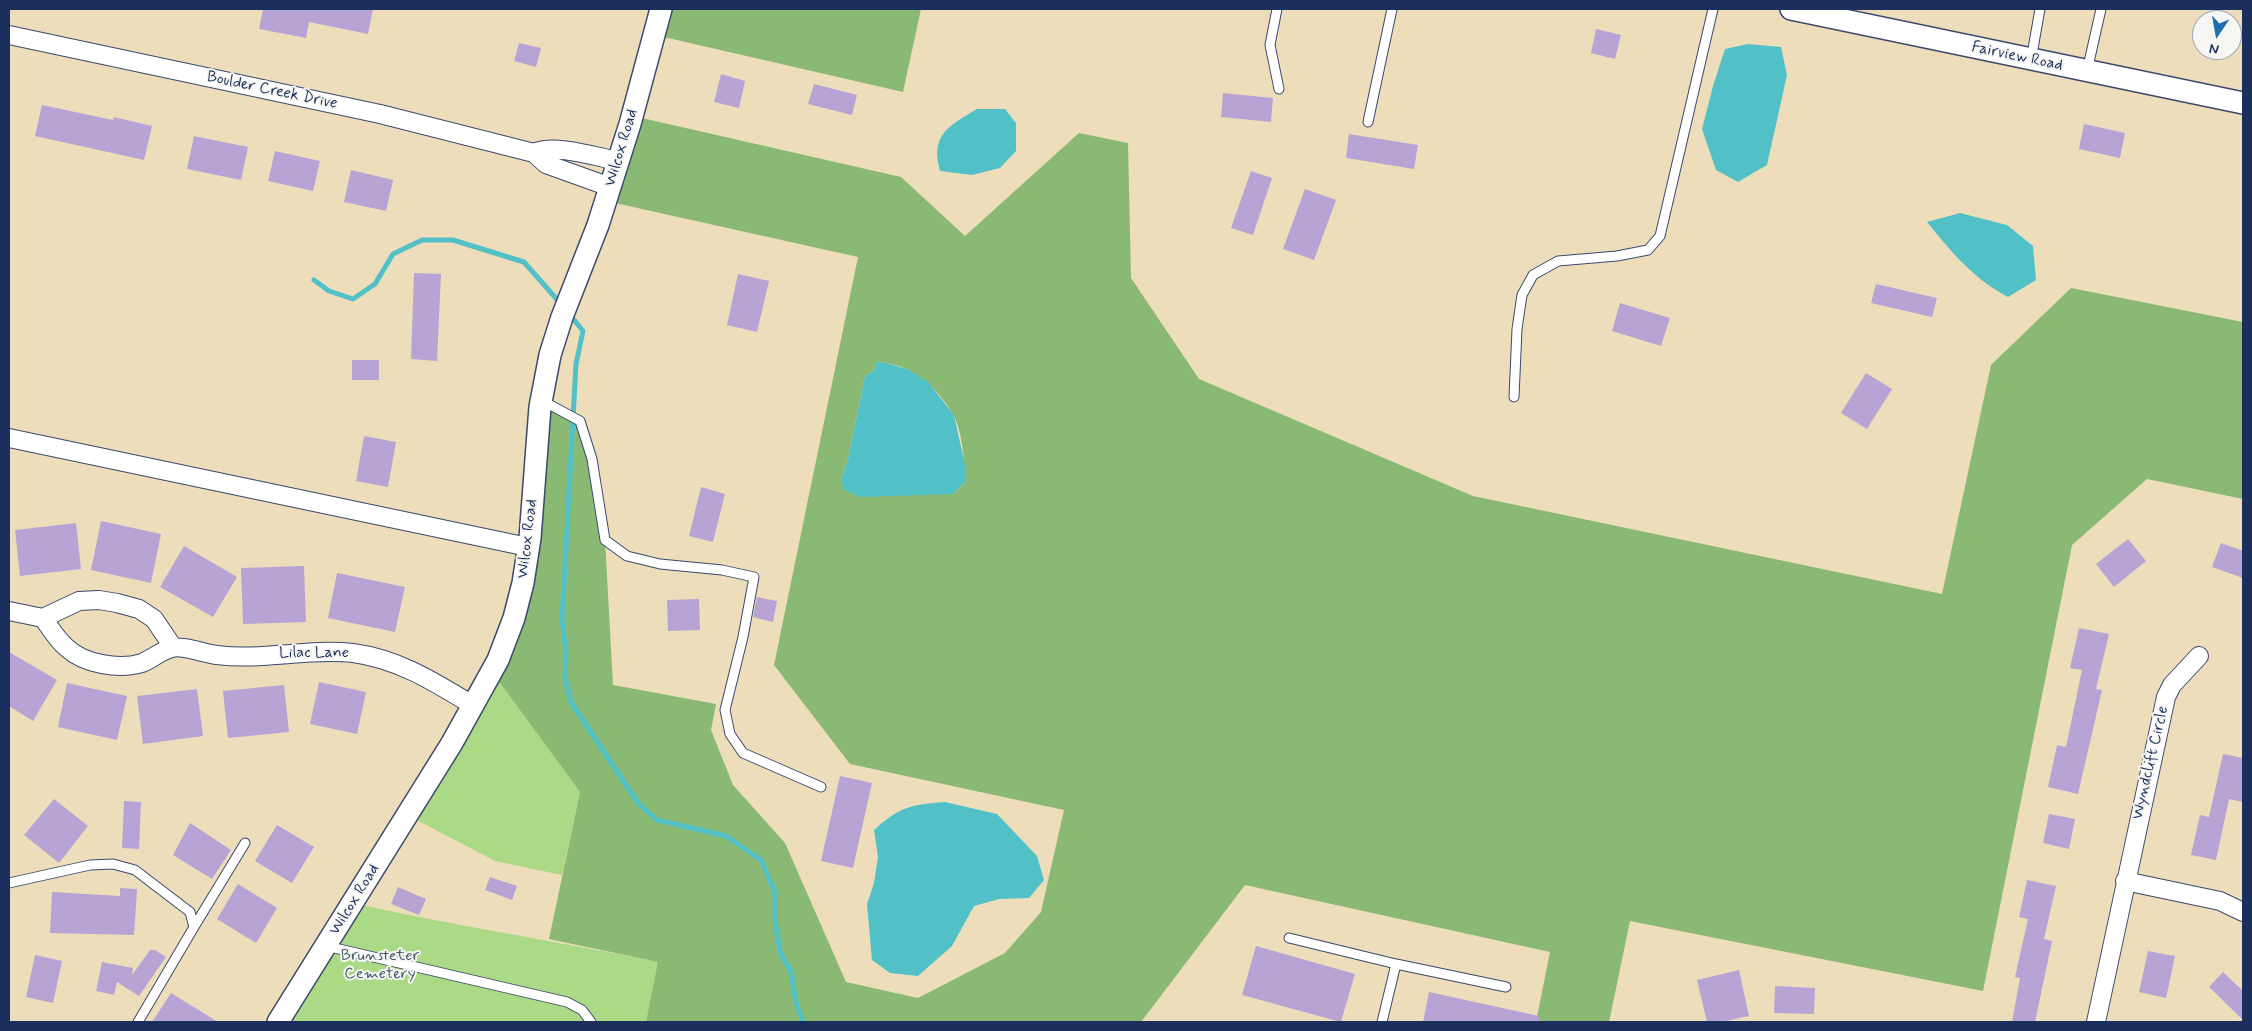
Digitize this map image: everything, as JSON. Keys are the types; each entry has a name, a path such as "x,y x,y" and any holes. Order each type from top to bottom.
{"street":[{"name":"Wilcox Road","path":"278,1022 474,706 498,660 514,618 523,583 530,538 541,400 550,355 562,317 598,225 661,9"},
{"name":"Fairview Road","path":"1791,9 2243,103"},
{"name":"Boulder Creek Drive","path":"9,35 380,114 534,154 546,164 610,187"},
{"name":"Boulder Creek Drive","path":"534,154 545,149 567,151 618,161"},
{"path":"9,438 528,547"},
{"path":"9,610 44,618 79,601 98,600 117,603 139,609 154,619 173,647 143,662 131,665 111,665 85,660 69,650 60,641 44,618"},
{"name":"Lilac Lane","path":"173,647 231,656 324,651 355,654 409,668 474,706"},
{"name":"Wyndclift Circle","path":"2096,1022 2166,697 2172,685 2199,656"},
{"path":"2125,881 2220,901 2243,912"}],"lane":[{"path":"1277,9 1270,45 1279,89"},
{"path":"1368,122 1392,9"},
{"path":"1514,397 1516,329 1522,295 1533,275 1558,261 1617,256 1648,250 1660,236 1713,9"},
{"path":"2032,60 2040,9"},
{"path":"2087,71 2101,9"},
{"path":"541,400 580,421 592,459 605,540 627,556 660,564 722,570 754,577 743,637 725,710 730,734 743,753 821,787"},
{"path":"138,1022 245,843"},
{"path":"9,883 90,865 113,864 135,870 190,912 194,927"},
{"path":"1289,938 1396,964 1506,987"},
{"path":"326,946 567,1002 582,1010 591,1022"},
{"path":"1382,1022 1396,964"}],"green space":[{"path":"661,9 921,9 903,92 655,35"},
{"path":"633,116 901,177 965,236 1079,133 1128,143 1131,278 1199,379 1473,496 1942,594 1991,365 2071,288 2243,322 2243,499 2147,479 2072,545 1983,991 1630,921 1609,1022 1536,1022 1550,952 1245,885 1141,1022 646,1022 658,962 549,939 580,792 492,672 514,618 541,400 580,421 605,540 613,685 716,704 711,730 733,785 785,843 846,982 918,998 1005,953 1041,912 1064,810 850,764 774,665 858,257 606,201","holes":["876,362 888,363 921,378 939,394 953,414 961,438 965,482 953,494 936,494 841,480 848,459 865,376 874,371"]},
{"path":"492,672 580,792 562,875 495,861 407,815"},
{"name":"Brunsteter Cemetery","path":"353,903 659,962 646,1022 278,1022"}],"water":[{"path":"1748,44 1781,47 1787,75 1767,165 1738,182 1716,170 1702,129 1725,49"},
{"path":"977,109 1005,109 1016,123 1016,151 1000,168 972,175 940,171 938,148 944,132"},
{"path":"1960,213 2007,225 2033,246 2036,280 2008,297 1984,282 1954,254 1927,222"},
{"path":"876,362 887,363 909,370 928,382 954,415 965,465 965,482 953,494 861,497 844,490 841,480 848,459 865,376 874,371"},
{"path":"945,802 997,814 1037,856 1044,880 1029,898 999,899 974,906 952,946 918,976 890,973 872,960 867,904 874,883 878,857 874,830 906,808"}],"building":[{"path":"263,9 373,9 368,34 309,22 306,38 259,29"},
{"path":"1596,29 1621,35 1615,59 1591,53"},
{"path":"519,43 541,48 536,67 514,61"},
{"path":"721,74 745,81 739,108 714,102"},
{"path":"814,84 857,95 852,115 808,104"},
{"path":"1223,93 1273,98 1271,122 1221,117"},
{"path":"42,105 113,120 114,117 152,126 144,160 35,136"},
{"path":"2084,124 2125,133 2120,158 2079,149"},
{"path":"1349,134 1418,145 1414,169 1346,158"},
{"path":"194,136 248,147 241,180 187,169"},
{"path":"275,151 320,161 313,191 268,181"},
{"path":"351,170 393,180 386,211 344,202"},
{"path":"1251,171 1272,178 1253,235 1231,228"},
{"path":"1305,189 1336,200 1314,260 1283,249"},
{"path":"414,273 441,274 437,361 411,359"},
{"path":"738,274 769,281 757,332 727,325"},
{"path":"1876,284 1937,298 1932,317 1871,303"},
{"path":"1620,303 1670,318 1661,346 1612,331"},
{"path":"352,360 379,360 379,380 352,380"},
{"path":"1866,373 1892,389 1867,429 1841,413"},
{"path":"364,436 396,442 388,487 356,481"},
{"path":"701,487 725,494 713,542 689,536"},
{"path":"101,521 161,534 151,583 91,570"},
{"path":"76,523 81,569 20,576 15,530"},
{"path":"2128,539 2146,561 2114,587 2096,564"},
{"path":"2221,543 2243,551 2243,578 2212,567"},
{"path":"184,546 237,577 213,617 160,587"},
{"path":"304,566 306,622 243,624 241,568"},
{"path":"337,573 405,587 395,632 328,618"},
{"path":"757,597 777,601 773,622 753,617"},
{"path":"699,599 700,630 668,631 667,600"},
{"path":"2079,628 2109,634 2096,689 2102,690 2078,794 2048,787 2057,745 2066,747 2082,670 2070,668"},
{"path":"9,652 57,680 33,721 9,706"},
{"path":"319,682 366,692 357,734 310,724"},
{"path":"67,683 127,696 117,740 58,727"},
{"path":"284,685 289,732 228,738 223,691"},
{"path":"197,689 203,736 143,744 137,696"},
{"path":"2223,754 2243,758 2243,802 2229,799 2216,860 2191,855 2200,815 2209,817"},
{"path":"840,776 872,783 853,868 821,861"},
{"path":"54,799 88,826 59,863 24,835"},
{"path":"124,801 141,802 139,849 122,848"},
{"path":"2049,814 2075,819 2069,849 2043,843"},
{"path":"190,823 231,850 212,879 173,855"},
{"path":"277,825 314,847 292,883 255,861"},
{"path":"490,877 517,886 512,900 485,890"},
{"path":"2027,880 2056,886 2044,939 2052,941 2035,1022 2012,1022 2020,978 2015,977 2028,919 2019,917"},
{"path":"238,884 277,908 256,943 217,919"},
{"path":"398,887 426,899 419,915 391,904"},
{"path":"120,888 137,889 134,935 50,933 52,892 120,896"},
{"path":"1256,946 1355,974 1341,1022 1242,995"},
{"path":"150,950 155,950 166,957 139,996 117,982 114,995 96,991 102,962 133,968 132,975"},
{"path":"2148,951 2175,956 2166,998 2139,992"},
{"path":"35,955 62,961 53,1003 26,997"},
{"path":"1739,970 1749,1016 1721,1022 1707,1022 1697,980"},
{"path":"2223,972 2243,991 2243,1020 2209,987"},
{"path":"1775,986 1815,988 1814,1014 1774,1013"},
{"path":"1429,992 1539,1016 1539,1022 1423,1022"},
{"path":"171,993 218,1022 152,1022"}],"waterway":[{"path":"314,280 329,291 353,299 375,284 393,254 422,240 453,240 524,262 561,304"},
{"path":"570,315 583,331 576,364 562,619 566,653 565,678 571,702 638,803 657,820 726,836 761,860 775,892 775,921 780,952 791,972 796,1003 803,1022"}]}
